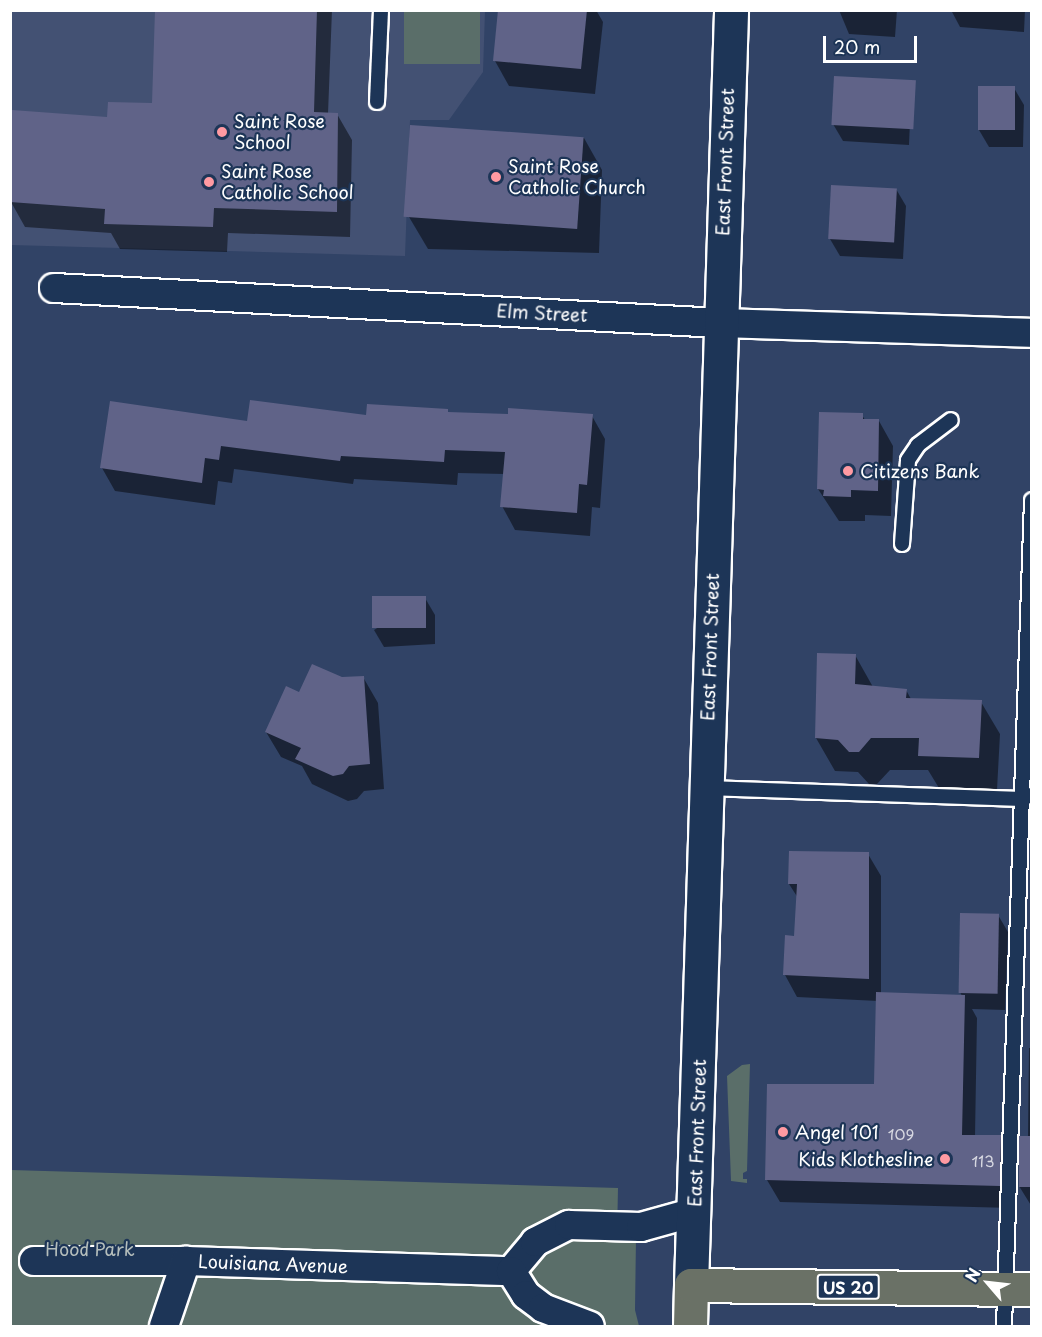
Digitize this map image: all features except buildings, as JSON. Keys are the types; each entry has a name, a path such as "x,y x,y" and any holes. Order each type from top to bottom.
{"main road":[{"name":"East Front Street","path":"692,1285 730,10"},
{"name":"US 20","path":"692,1285 1018,1289"},
{"path":"690,1326 692,1285"}],"street":[{"name":"Elm Street","path":"54,288 719,323 1032,333"},
{"path":"590,1326 543,1308 526,1295 511,1271 535,1242 569,1225 641,1227 694,1212"},
{"name":"Louisiana Avenue","path":"34,1261 186,1261 511,1271"},
{"path":"164,1326 186,1261"}],"lane":[{"path":"377,102 381,10"},
{"path":"902,544 908,460 918,445 951,420"},
{"path":"1004,1326 1018,1289 1016,1000 1027,797 1032,500"},
{"path":"707,788 1027,797"}],"shaded area":[{"name":"Saint Rose Catholic School","path":"11,11 485,11 483,72 449,120 410,120 405,256 11,245"}],"green space":[{"path":"404,11 480,11 480,64 404,64"},
{"path":"750,1064 747,1171 743,1173 743,1179 747,1179 747,1183 731,1181 727,1076 742,1065"},
{"name":"Hood Park","path":"11,1170 618,1188 617,1237 636,1238 635,1310 639,1326 11,1326"}],"place":[{"name":"Saint Rose School","path":"222,132"},
{"name":"Saint Rose Catholic Church","path":"496,177"},
{"name":"Saint Rose Catholic School","path":"209,182"},
{"name":"Citizens Bank","path":"848,471"},
{"name":"Angel 101","path":"783,1132"},
{"name":"Kids Klothesline","path":"945,1159"}]}
